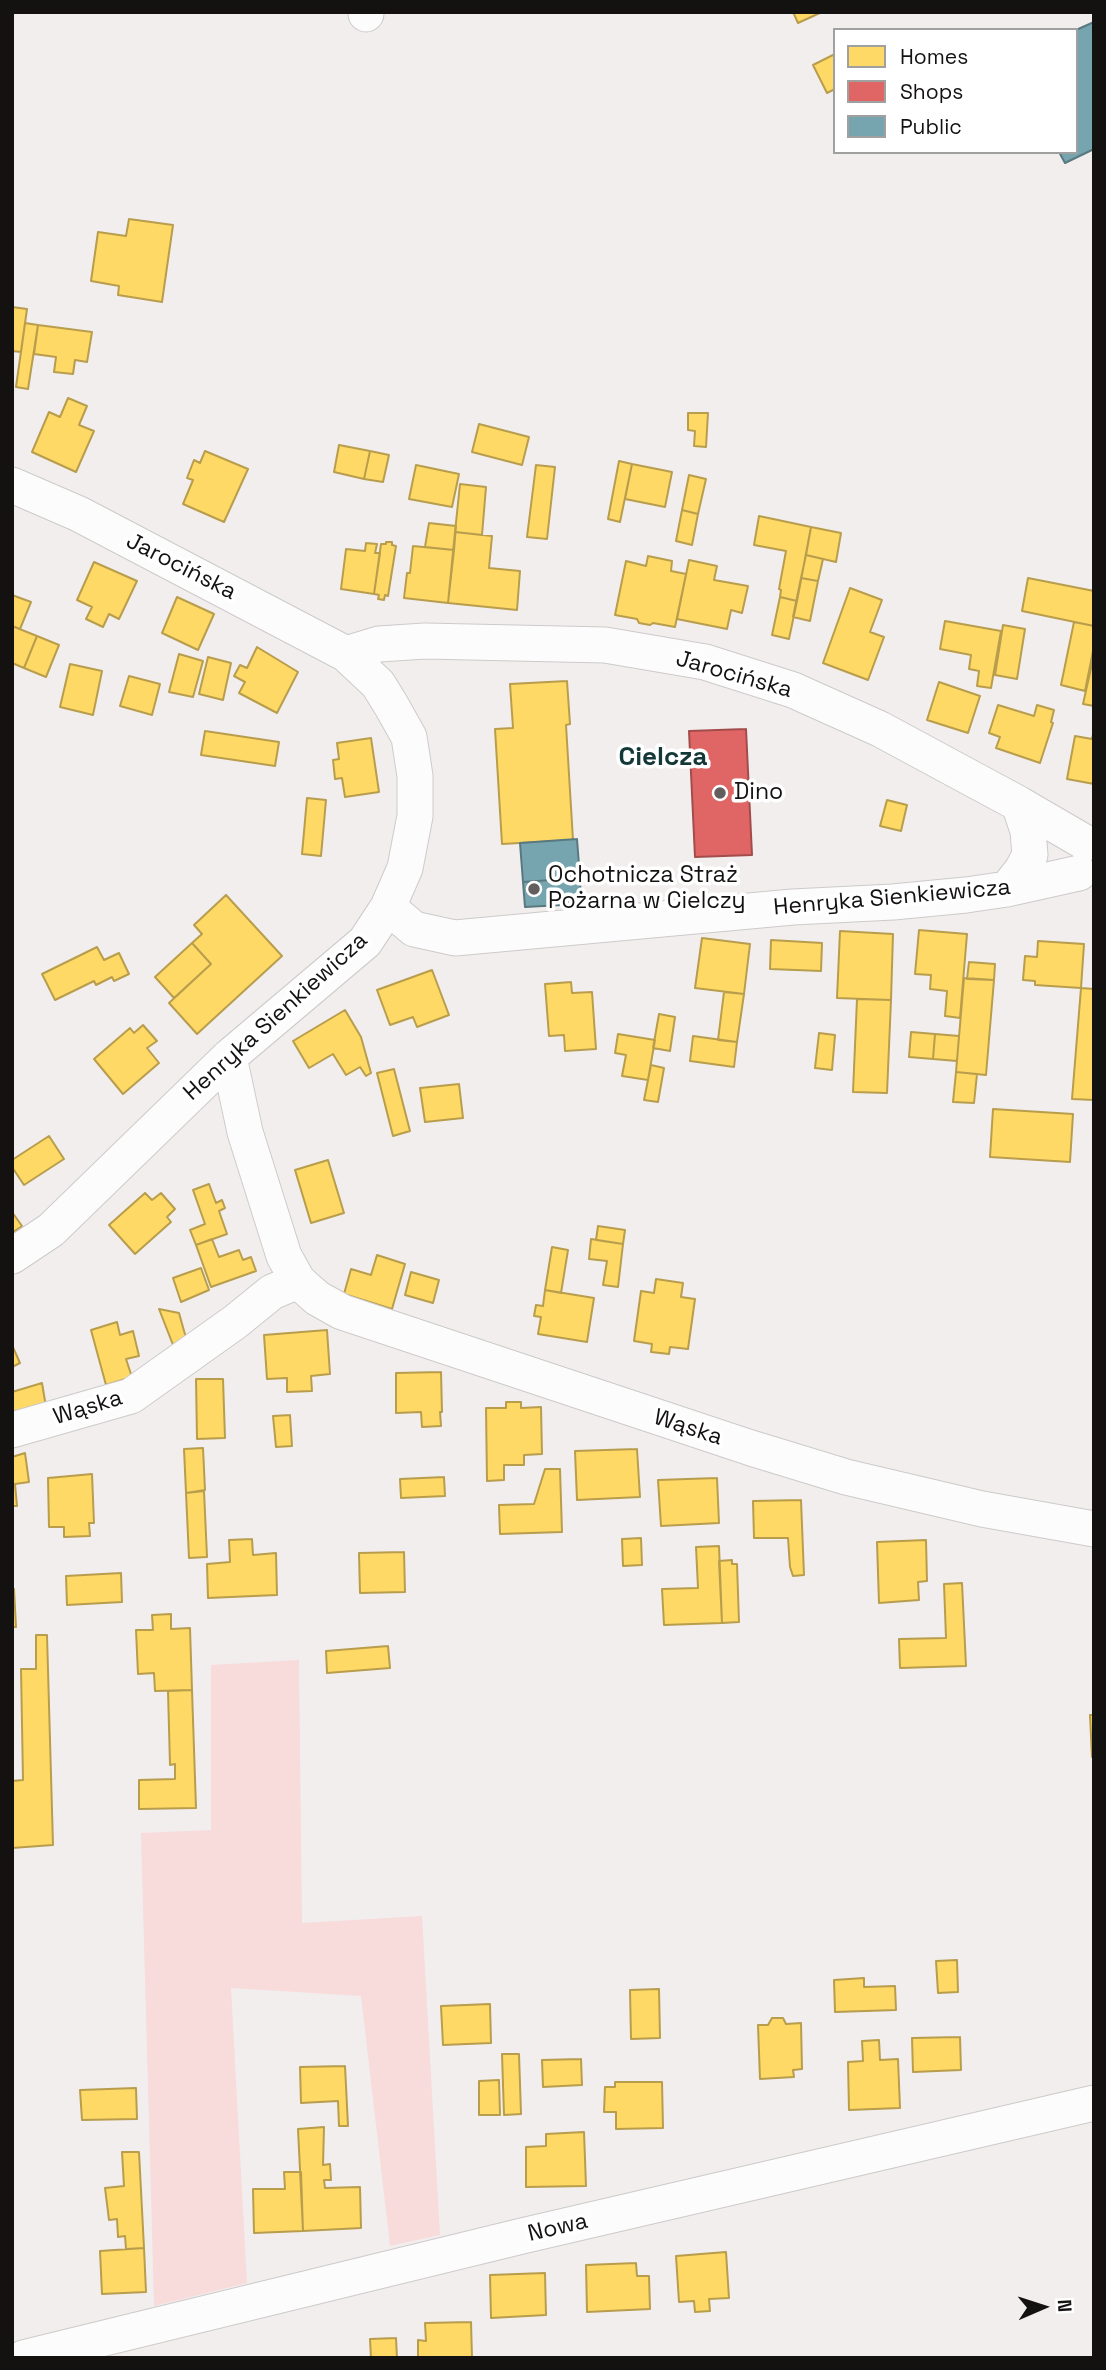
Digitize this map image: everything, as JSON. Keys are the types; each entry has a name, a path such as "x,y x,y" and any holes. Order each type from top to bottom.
{"street":[{"name":"Jarocińska","path":"12,485 79,514 346,654 378,684 409,737 415,776 415,816 405,868 388,907"},
{"name":"Jarocińska","path":"346,654 379,644 425,641 606,645 705,662 793,690 880,729 1019,804 1088,862"},
{"path":"1007,889 1030,855 1028,831 1019,804"},
{"name":"Henryka Sienkiewicza","path":"12,1256 51,1230 229,1057 365,942 388,907 414,929 455,938 793,907 905,901 1007,889 1088,862"},
{"name":"Wąska","path":"229,1057 245,1132 284,1256 298,1281 317,1298 342,1312 846,1477 982,1509 1094,1529"},
{"name":"Wąska","path":"12,1430 131,1396 235,1322 272,1292 298,1281"},
{"name":"Nowa","path":"23,2358 522,2236 1094,2103"}],"shaded area":[{"path":"299,1660 302,1923 422,1916 440,2235 390,2246 361,1996 231,1988 247,2283 154,2306 141,1833 211,1830 211,1665"}],"building: Homes":[{"path":"793,12 822,12 798,23"},
{"path":"833,55 833,90 827,93 813,65"},
{"path":"129,219 173,225 162,302 118,295 119,286 91,281 98,232 126,236"},
{"path":"12,307 27,309 21,352 12,351"},
{"path":"25,323 38,325 28,389 16,387"},
{"path":"38,325 92,332 87,362 75,360 73,374 54,372 56,357 34,354"},
{"path":"68,398 87,406 79,425 94,431 76,472 32,452 49,412 60,417"},
{"path":"688,413 708,413 706,447 694,446 695,431 688,430"},
{"path":"479,424 529,437 522,465 472,452"},
{"path":"339,445 370,451 364,479 334,472"},
{"path":"205,451 248,469 224,522 183,504 193,480 187,478 194,460 200,463"},
{"path":"370,451 389,455 383,482 364,479"},
{"path":"619,461 632,464 620,522 608,519"},
{"path":"632,464 672,472 665,507 625,499"},
{"path":"416,465 459,474 452,507 409,499"},
{"path":"536,465 555,467 547,539 527,537"},
{"path":"689,475 706,479 698,514 682,510"},
{"path":"460,484 486,487 482,535 455,532"},
{"path":"682,510 698,514 692,545 676,541"},
{"path":"759,516 811,527 797,601 780,597 786,551 754,545"},
{"path":"429,523 456,526 454,550 425,547"},
{"path":"811,527 841,533 836,562 806,555"},
{"path":"455,532 492,536 489,568 520,571 517,610 448,603"},
{"path":"392,542 392,545 396,546 388,596 385,595 384,600 378,599 379,595 374,594 381,544"},
{"path":"366,543 377,544 375,553 380,553 374,594 341,589 346,549 365,551"},
{"path":"413,546 454,550 448,603 404,598"},
{"path":"806,555 823,559 818,581 801,578"},
{"path":"648,556 672,561 671,571 686,574 675,627 639,623 637,619 615,615 626,561 646,566"},
{"path":"689,560 717,566 714,580 748,586 742,613 731,610 727,629 677,619"},
{"path":"94,562 137,581 119,619 109,614 103,627 86,619 92,607 77,600"},
{"path":"801,578 818,581 810,621 793,617"},
{"path":"1028,578 1094,591 1094,626 1022,611"},
{"path":"850,588 882,600 870,632 884,637 868,680 823,663"},
{"path":"12,595 31,602 20,629 12,626"},
{"path":"177,597 214,614 198,650 162,633"},
{"path":"780,597 797,601 789,639 772,635"},
{"path":"945,621 1001,631 991,688 977,686 979,671 969,669 971,655 940,649"},
{"path":"1074,622 1094,626 1094,646 1085,691 1061,685"},
{"path":"1003,625 1025,629 1017,679 995,675"},
{"path":"12,626 37,636 24,668 12,663"},
{"path":"37,636 59,645 46,677 24,668"},
{"path":"257,647 298,672 277,713 239,693 245,682 234,676 240,665 247,668"},
{"path":"179,654 203,661 193,697 169,692"},
{"path":"1094,655 1094,706 1083,704"},
{"path":"208,657 231,663 223,700 199,694"},
{"path":"70,664 102,671 93,715 60,707"},
{"path":"129,676 160,684 152,715 120,706"},
{"path":"567,681 570,724 566,725 573,840 502,844 495,729 513,728 510,684"},
{"path":"939,682 980,696 968,733 927,720"},
{"path":"998,705 1034,716 1037,705 1054,710 1053,723 1040,763 996,748 1000,737 989,733"},
{"path":"1094,730 1094,784 1067,779 1075,736 1092,739"},
{"path":"205,731 279,742 275,766 201,755"},
{"path":"371,738 379,792 345,797 342,778 335,779 333,760 339,759 337,743"},
{"path":"307,798 326,800 321,856 302,854"},
{"path":"887,800 907,805 901,831 880,826"},
{"path":"226,895 282,956 197,1034 169,1003 211,964 192,943 202,934 194,925"},
{"path":"919,930 967,934 960,1018 945,1016 947,991 930,989 931,975 915,974"},
{"path":"840,931 893,934 891,1000 837,998"},
{"path":"702,938 750,944 744,994 695,988"},
{"path":"771,940 822,943 821,971 770,969"},
{"path":"1038,941 1084,944 1081,988 1035,985 1035,981 1023,980 1025,956 1037,957"},
{"path":"192,943 211,964 174,998 155,977"},
{"path":"97,947 104,960 119,953 129,974 114,981 112,977 96,985 94,981 55,1000 42,974"},
{"path":"969,962 995,964 994,980 967,979"},
{"path":"432,970 449,1015 417,1027 413,1017 390,1025 377,990"},
{"path":"964,978 994,980 986,1075 956,1072"},
{"path":"571,982 572,993 592,992 596,1049 565,1051 564,1035 549,1036 545,984"},
{"path":"1081,988 1094,989 1094,1100 1072,1099"},
{"path":"724,992 744,994 737,1042 718,1040"},
{"path":"857,999 891,1000 887,1093 853,1092"},
{"path":"345,1010 361,1037 371,1073 366,1076 360,1067 346,1075 333,1054 309,1068 293,1041"},
{"path":"659,1014 675,1017 670,1051 653,1048"},
{"path":"143,1025 157,1041 147,1048 159,1063 123,1094 94,1059 130,1028 134,1033"},
{"path":"911,1032 935,1034 933,1059 909,1057"},
{"path":"819,1033 835,1035 832,1070 815,1068"},
{"path":"618,1034 655,1040 648,1080 622,1076 626,1055 615,1053"},
{"path":"935,1034 959,1036 957,1061 933,1059"},
{"path":"693,1036 737,1042 734,1067 690,1061"},
{"path":"651,1065 664,1068 658,1102 644,1100"},
{"path":"394,1069 410,1131 393,1136 377,1073"},
{"path":"956,1072 977,1074 974,1103 953,1102"},
{"path":"459,1084 463,1118 425,1122 420,1088"},
{"path":"993,1109 1073,1114 1070,1162 990,1157"},
{"path":"49,1136 64,1159 24,1185 12,1167 12,1160"},
{"path":"328,1160 344,1213 311,1223 295,1170"},
{"path":"209,1184 216,1203 222,1200 225,1208 219,1211 227,1234 196,1245 190,1230 205,1224 193,1190"},
{"path":"145,1193 152,1200 161,1193 175,1209 167,1217 171,1222 135,1254 109,1225"},
{"path":"12,1212 22,1226 12,1233"},
{"path":"598,1226 625,1230 623,1244 596,1240"},
{"path":"212,1239 219,1257 239,1250 243,1260 251,1257 256,1271 211,1287 196,1245"},
{"path":"591,1239 623,1244 618,1287 603,1285 607,1261 589,1259"},
{"path":"552,1247 568,1250 561,1293 545,1290"},
{"path":"377,1255 405,1264 392,1309 344,1294 351,1269 371,1275"},
{"path":"201,1268 209,1290 181,1302 173,1278"},
{"path":"411,1272 439,1280 433,1303 405,1295"},
{"path":"656,1279 683,1283 681,1297 695,1299 688,1349 670,1347 669,1354 651,1352 652,1344 634,1341 641,1291 654,1293"},
{"path":"545,1290 594,1298 587,1342 538,1334 541,1317 534,1316 536,1305 543,1306"},
{"path":"159,1309 179,1313 188,1345 175,1350"},
{"path":"117,1322 120,1335 133,1331 139,1356 126,1359 132,1377 106,1385 91,1330"},
{"path":"327,1330 330,1374 311,1376 312,1391 287,1392 287,1378 267,1379 264,1335"},
{"path":"12,1345 20,1363 12,1367"},
{"path":"441,1372 441,1426 422,1427 421,1412 396,1413 396,1373"},
{"path":"196,1379 223,1379 225,1438 197,1439"},
{"path":"42,1383 46,1407 12,1415 12,1392"},
{"path":"506,1402 521,1402 521,1408 541,1407 542,1454 524,1455 524,1465 504,1465 504,1480 487,1481 486,1408 506,1408"},
{"path":"290,1415 292,1446 276,1447 273,1416"},
{"path":"203,1448 205,1490 186,1493 184,1449"},
{"path":"637,1449 640,1497 577,1500 575,1451"},
{"path":"25,1453 29,1482 15,1484 17,1506 12,1506 12,1457"},
{"path":"545,1469 560,1469 562,1532 500,1534 499,1505 534,1504"},
{"path":"92,1474 94,1523 89,1523 90,1536 64,1537 64,1527 49,1527 48,1478"},
{"path":"444,1477 445,1496 401,1498 400,1479"},
{"path":"717,1478 719,1523 661,1526 658,1480"},
{"path":"204,1491 207,1557 189,1558 186,1493"},
{"path":"801,1500 804,1575 793,1576 788,1538 754,1538 753,1501"},
{"path":"641,1538 642,1565 623,1566 622,1539"},
{"path":"252,1539 253,1555 276,1553 277,1595 208,1598 207,1564 230,1562 229,1540"},
{"path":"926,1540 927,1581 918,1582 919,1600 879,1603 877,1542"},
{"path":"719,1546 722,1623 664,1625 662,1589 698,1588 696,1547"},
{"path":"404,1552 405,1592 360,1593 359,1553"},
{"path":"732,1560 732,1564 737,1564 739,1622 722,1623 719,1561"},
{"path":"121,1573 122,1602 67,1605 66,1576"},
{"path":"962,1583 966,1666 900,1668 899,1639 946,1638 944,1584"},
{"path":"14,1589 16,1627 12,1627"},
{"path":"171,1614 171,1629 190,1628 192,1690 155,1691 154,1673 138,1674 136,1630 153,1630 152,1615"},
{"path":"36,1635 47,1635 53,1845 12,1848 12,1781 23,1780 21,1669 36,1669"},
{"path":"388,1646 390,1668 327,1673 326,1651"},
{"path":"192,1690 196,1808 139,1809 139,1780 175,1779 175,1764 170,1765 168,1691"},
{"path":"1090,1715 1094,1715 1094,1757 1092,1757"},
{"path":"957,1960 958,1992 938,1993 936,1961"},
{"path":"864,1978 864,1987 895,1986 896,2010 835,2012 834,1980"},
{"path":"659,1989 660,2038 631,2039 630,1990"},
{"path":"490,2004 491,2043 443,2045 441,2006"},
{"path":"772,2018 783,2018 786,2024 801,2023 802,2069 793,2070 794,2077 760,2079 758,2025 768,2025"},
{"path":"960,2037 961,2070 913,2072 912,2038"},
{"path":"879,2040 880,2060 898,2059 900,2108 849,2110 848,2062 863,2061 862,2041"},
{"path":"502,2054 519,2054 521,2114 504,2115"},
{"path":"581,2059 582,2085 543,2087 542,2060"},
{"path":"345,2066 348,2126 339,2126 338,2101 301,2103 300,2067"},
{"path":"499,2080 500,2115 479,2115 479,2081"},
{"path":"615,2082 662,2082 663,2128 616,2129 616,2112 604,2112 605,2087 615,2087"},
{"path":"136,2088 137,2119 82,2120 80,2090"},
{"path":"324,2127 323,2165 330,2164 331,2180 324,2180 325,2188 360,2187 361,2228 303,2231 298,2129"},
{"path":"584,2132 586,2186 526,2187 526,2147 546,2146 546,2134"},
{"path":"122,2152 139,2152 144,2248 126,2249 125,2236 118,2237 117,2219 109,2220 105,2188 124,2186"},
{"path":"284,2172 301,2172 303,2231 254,2233 253,2189 285,2189"},
{"path":"144,2248 146,2292 102,2294 100,2251"},
{"path":"726,2252 729,2298 709,2299 710,2311 695,2312 694,2301 679,2302 676,2256"},
{"path":"636,2263 637,2276 649,2276 650,2309 587,2312 586,2265"},
{"path":"545,2273 546,2315 491,2318 490,2275"},
{"path":"471,2322 472,2358 418,2358 418,2340 426,2341 425,2323"},
{"path":"396,2338 397,2358 371,2358 370,2339"}],"building: Shops":[{"name":"Dino","path":"746,729 752,855 695,857 689,731"}],"building: Public":[{"path":"1094,22 1094,149 1065,163 1060,154 1078,154 1078,29"},
{"path":"577,839 580,878 523,882 520,843"},
{"path":"580,878 581,904 525,907 523,882"}],"place":[{"name":"Dino","path":"720,793"},
{"name":"Ochotnicza Straż Pożarna w Cielczy","path":"534,889"}],"district":[{"name":"Cielcza","path":"663,758"}]}
